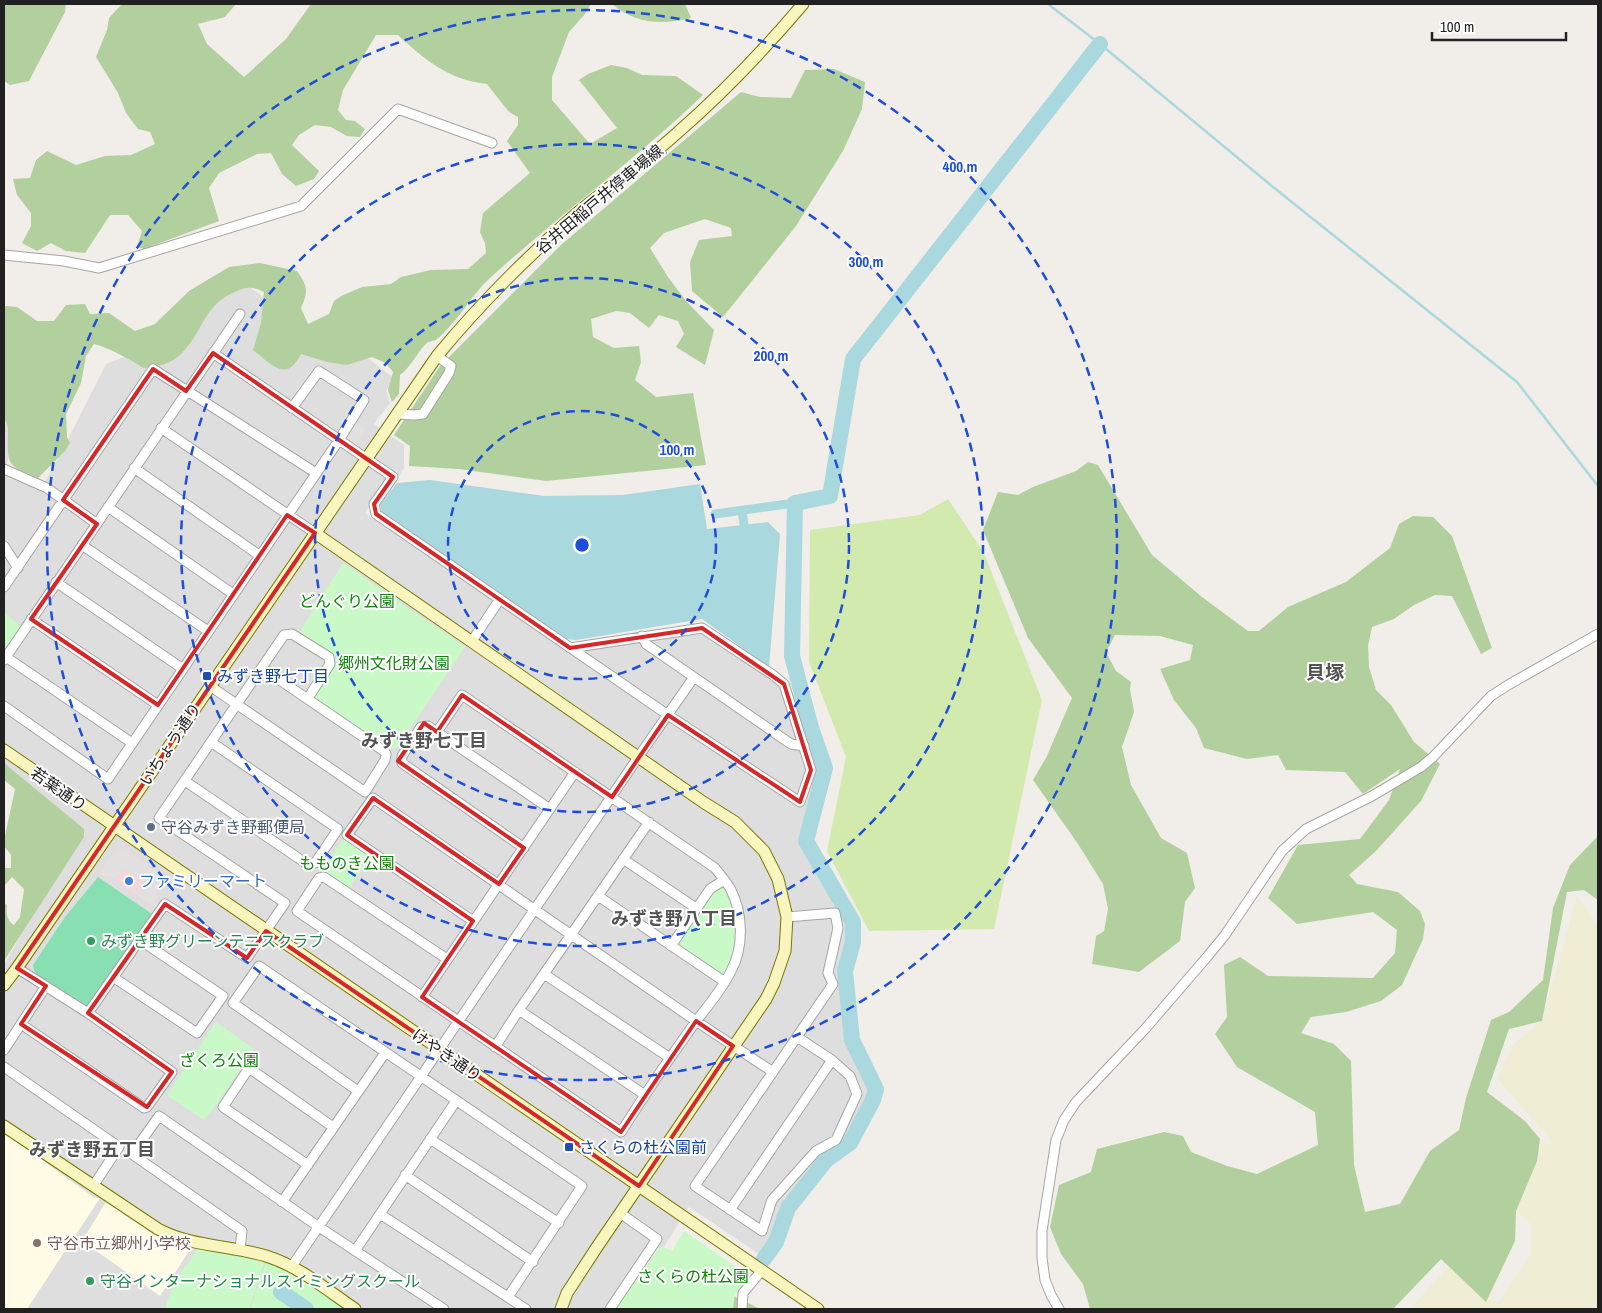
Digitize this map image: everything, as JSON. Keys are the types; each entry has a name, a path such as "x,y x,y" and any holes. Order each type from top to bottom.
{"main road":[{"name":"谷井田稲戸井停車場線","path":"404,403 437,356 482,303 511,273 577,214 646,160 702,111 749,65 803,4"},
{"name":"いちょう通り","path":"4,985 404,403"},
{"path":"315,533 735,822 764,851 778,878 787,917 785,951 766,999 575,1280 560,1309"},
{"name":"若葉通り","path":"4,750 114,827"},
{"name":"けやき通り","path":"114,827 818,1309"},
{"path":"4,1126 145,1221 172,1236 267,1256 292,1266 356,1309"}],"street":[{"path":"4,255 64,261 99,268 301,206 398,109 492,143"},
{"path":"132,743 5,658 240,314"},
{"path":"212,353 393,476 374,504 376,514 570,648 668,715 800,802 811,770 784,684 773,675 702,628 570,648"},
{"path":"396,414 414,416 423,414 449,373 451,366 437,356"},
{"path":"4,586 153,369 316,473"},
{"path":"4,706 108,779 339,440 364,400 319,371 292,408"},
{"path":"161,428 315,533"},
{"path":"134,468 259,555"},
{"path":"4,469 47,488 97,524"},
{"path":"108,507 233,594"},
{"path":"82,545 208,631"},
{"path":"4,546 18,568"},
{"path":"56,582 183,669"},
{"path":"472,641 500,599"},
{"path":"31,619 158,705"},
{"path":"88,1014 165,904 247,958 266,931 285,903 159,818 284,635 292,634 329,657 330,664 308,698"},
{"path":"1060,1309 1051,1295 1045,1280 1042,1258 1042,1231 1056,1140 1064,1120 1076,1102 1145,1029 1207,957 1225,935 1282,851 1293,840 1306,829 1372,796 1421,768 1491,696 1598,634"},
{"path":"642,636 646,644 791,744 804,746"},
{"path":"210,686 365,792 386,760 386,754 308,698 262,668"},
{"path":"292,1266 694,677"},
{"path":"437,732 462,695 715,868 731,889 741,930 739,951 725,982 670,1058 621,1132 297,911 319,878 324,877 447,959"},
{"path":"524,848 402,763 402,756 421,727 428,726 550,809"},
{"path":"185,781 307,864 315,863 338,830 211,742"},
{"path":"422,997 575,772"},
{"path":"473,922 347,835 373,798 773,1072"},
{"path":"495,1047 649,822"},
{"path":"623,859 696,908"},
{"path":"671,946 710,889 724,880"},
{"path":"598,896 725,982"},
{"path":"787,917 835,913 838,928 828,973 832,984 695,1186 762,1231 772,1200 816,1151 836,1140 857,1094 850,1076 832,1060 797,1037"},
{"path":"113,978 197,1034 223,996 140,940"},
{"path":"358,1091 234,1003 259,966 582,1186 508,1297"},
{"path":"17,968 172,1072 148,1108 144,1108 20,1024"},
{"path":"544,974 670,1058"},
{"path":"4,1050 46,986"},
{"path":"519,1010 645,1095"},
{"path":"282,1202 385,1053"},
{"path":"730,1210 832,1060"},
{"path":"4,1067 120,1147 93,1186"},
{"path":"308,1165 223,1106 249,1068 333,1127"},
{"path":"355,1251 456,1101"},
{"path":"240,1250 242,1231 132,1154 158,1116 319,1227 444,1309"},
{"path":"430,1139 559,1223"},
{"path":"406,1175 533,1262"},
{"path":"610,1309 657,1239 620,1213"},
{"path":"380,1214 526,1309"},
{"path":"742,1309 743,1293 762,1270"}],"highlighted area":[{"path":"213,353 393,477 374,504 376,514 570,648 702,628 784,684 811,770 800,802 668,715 612,797 462,695 437,732 424,723 398,761 524,848 499,884 373,798 347,835 473,921 422,997 621,1132 696,1021 733,1046 639,1186 266,931 247,958 165,904 88,1013 172,1072 147,1107 21,1024 46,986 17,968 315,533 287,515 158,705 31,619 97,524 63,500 153,369 186,391"}],"shaded area":[{"path":"239,279 350,363 360,352 395,379 386,390 390,403 374,424 404,445 404,468 400,475 386,480 365,513 570,653 701,633 799,699 822,770 803,838 848,921 849,940 841,972 848,1039 872,1094 847,1142 825,1158 785,1207 773,1241 762,1256 689,1207 662,1250 651,1245 609,1309 4,1309 4,964 83,832 4,766 4,413 14,427 7,466 44,483 106,364 164,342"},
{"path":"355,422 366,430 355,445 344,438"},
{"path":"123,851 168,879 162,888 158,888 155,893 159,900 155,907 137,894 144,882 123,868 115,880 110,876 99,875 113,854"},
{"path":"127,851 169,879 156,893 160,901 155,908 109,876 98,875 114,852"},
{"path":"435,1012 446,1019 448,1027 443,1033 436,1034 425,1026"},
{"name":"守谷市立郷州小学校","path":"4,1133 95,1198 100,1198 27,1309 4,1309"},
{"path":"106,1202 169,1241 191,1248 160,1296 82,1241"}],"green space":[{"path":"4,4 66,4 65,12 29,81 10,85 4,81"},
{"path":"122,4 236,4 225,17 198,24 207,44 244,77 286,39 311,4 591,4 569,32 552,77 552,100 590,144 617,128 579,80 588,74 611,65 627,68 642,75 676,76 703,95 651,142 490,278 458,317 436,340 427,343 400,375 399,394 392,402 388,390 393,372 386,363 372,357 347,365 327,362 301,354 290,368 284,370 266,361 253,350 261,323 264,292 253,288 246,288 225,297 217,304 210,311 182,353 174,360 164,364 143,368 119,354 94,344 86,356 81,383 66,414 67,437 70,443 65,451 38,478 21,471 11,464 9,459 8,427 4,419 5,306 17,307 37,321 54,321 66,305 85,304 90,314 109,313 135,331 155,324 189,291 229,267 260,263 297,271 306,288 301,308 308,324 329,314 334,301 341,296 362,287 391,284 401,277 431,270 468,269 486,253 485,243 480,232 483,213 530,173 507,141 518,125 518,117 509,112 487,84 461,78 438,67 418,53 398,35 376,35 343,90 338,110 346,120 355,121 365,129 360,137 347,136 331,127 315,125 299,135 292,145 319,171 314,179 296,186 282,174 271,153 257,154 219,173 209,188 219,221 144,249 137,247 142,231 128,215 110,215 85,253 66,251 51,243 37,251 22,243 31,226 31,213 17,195 13,179 30,178 36,160 47,151 76,165 105,156 131,155 155,144 150,132 138,129 126,113 118,93 96,57 107,30 109,18"},
{"path":"612,4 685,4 691,18 670,22 649,21 630,16"},
{"path":"834,69 865,82 862,109 843,151 796,226 723,317 692,291 690,262 699,240 732,236 731,228 705,219 664,233 650,248 686,301 714,330 705,365 676,347 684,334 678,321 659,315 649,328 630,313 616,311 591,319 593,337 614,348 639,346 641,362 635,380 656,397 693,393 706,465 546,481 459,469 409,466 410,446 394,435 440,366 561,245 741,92 760,97 791,98 805,70"},
{"path":"1088,462 1098,465 1152,555 1202,597 1248,631 1259,631 1288,607 1346,582 1390,548 1399,524 1413,516 1433,517 1452,536 1492,648 1481,654 1452,596 1435,595 1414,605 1394,619 1372,627 1368,646 1369,667 1376,690 1391,705 1414,742 1440,764 1421,801 1376,851 1349,875 1357,884 1398,892 1420,911 1425,924 1423,939 1402,985 1381,1001 1346,1012 1311,1017 1301,1033 1334,1044 1351,1061 1354,1165 1365,1212 1400,1204 1430,1151 1459,1130 1466,1098 1491,1020 1509,1012 1543,980 1553,908 1570,865 1598,836 1598,900 1584,890 1567,892 1542,1021 1509,1029 1487,1092 1525,1121 1540,1139 1537,1161 1516,1211 1515,1241 1486,1302 1441,1259 1393,1309 1090,1309 1083,1284 1061,1254 1050,1227 1059,1185 1091,1172 1097,1149 1164,1132 1183,1136 1191,1152 1227,1166 1257,1174 1318,1145 1315,1112 1237,1067 1215,1034 1227,1017 1224,965 1240,957 1268,976 1373,978 1395,953 1397,930 1373,912 1297,924 1268,898 1298,845 1360,839 1389,800 1400,769 1363,794 1345,772 1286,770 1278,755 1247,759 1204,748 1196,728 1174,700 1160,669 1190,660 1193,645 1160,636 1115,635 1106,652 1116,671 1131,682 1130,689 1134,712 1122,747 1131,785 1161,838 1187,853 1195,888 1185,902 1180,941 1139,972 1092,964 1096,936 1104,931 1108,909 1103,884 1078,844 1033,780 1046,758 1072,698 1028,638 983,530 998,492 1018,495 1033,487 1076,471"},
{"path":"948,499 984,553 1042,700 994,929 869,931 827,851 846,757 809,662 810,530 920,515"},
{"name":"郷州文化財公園","path":"343,563 465,647 397,748 389,749 315,699 315,695 338,659 299,633"},
{"path":"4,612 21,627 4,651"},
{"path":"4,763 84,829 84,837 4,961 4,903 7,905 8,919 14,925 20,917 24,889 12,877 4,886 4,868 11,868 11,855 4,846 4,841 15,789 4,780"},
{"name":"もものき公園","path":"344,838 371,856 349,888 322,870"},
{"name":"みずき野グリーンテニスクラブ","path":"98,877 152,914 89,1007 35,974 33,965 65,917"},
{"path":"722,885 732,908 736,929 733,951 725,975 721,975 677,946 677,942 713,891"},
{"path":"1577,896 1598,925 1598,1308 1410,1309 1452,1262 1498,1303 1530,1256 1531,1224 1481,1178 1507,1148 1553,1143 1497,1078 1514,1044 1542,1021"},
{"name":"ざくろ公園","path":"216,1022 254,1049 204,1120 167,1095"},
{"name":"さくらの杜公園","path":"684,1231 749,1276 735,1294 733,1309 616,1309 661,1246 672,1251"},
{"path":"198,1249 265,1261 249,1309 166,1309 174,1285"},
{"path":"266,1262 284,1269 346,1309 250,1309"},
{"path":"726,1292 758,1308 766,1309 715,1309"}],"water":[{"path":"430,480 544,496 623,495 700,484 707,529 768,522 780,534 769,667 702,619 576,640 567,639 382,512 380,505 397,483"}],"waterway":[{"path":"1048,4 1517,382 1598,486"},
{"path":"764,1259 776,1242 788,1208 826,1160 850,1143 873,1100 876,1089 852,1040 845,971 853,942 853,922 806,841 825,768 811,728 792,656 795,503 830,496 853,359 1100,44"},
{"path":"715,514 795,503"},
{"path":"742,510 744,525"},
{"path":"281,1292 306,1309"}],"place":[{"name":"みずき野七丁目","path":"207,676"},
{"name":"守谷みずき野郵便局","path":"151,827"},
{"name":"ファミリーマート","path":"129,881"},
{"name":"みずき野グリーンテニスクラブ","path":"91,941"},
{"name":"さくらの杜公園前","path":"569,1147"},
{"name":"守谷市立郷州小学校","path":"37,1243"},
{"name":"守谷インターナショナルスイミングスクール","path":"90,1281"}],"district":[{"name":"貝塚","path":"1325,672"},
{"name":"みずき野七丁目","path":"424,740"},
{"name":"みずき野八丁目","path":"674,918"},
{"name":"みずき野五丁目","path":"92,1149"}],"park label":[{"name":"どんぐり公園","path":"347,601"}]}
